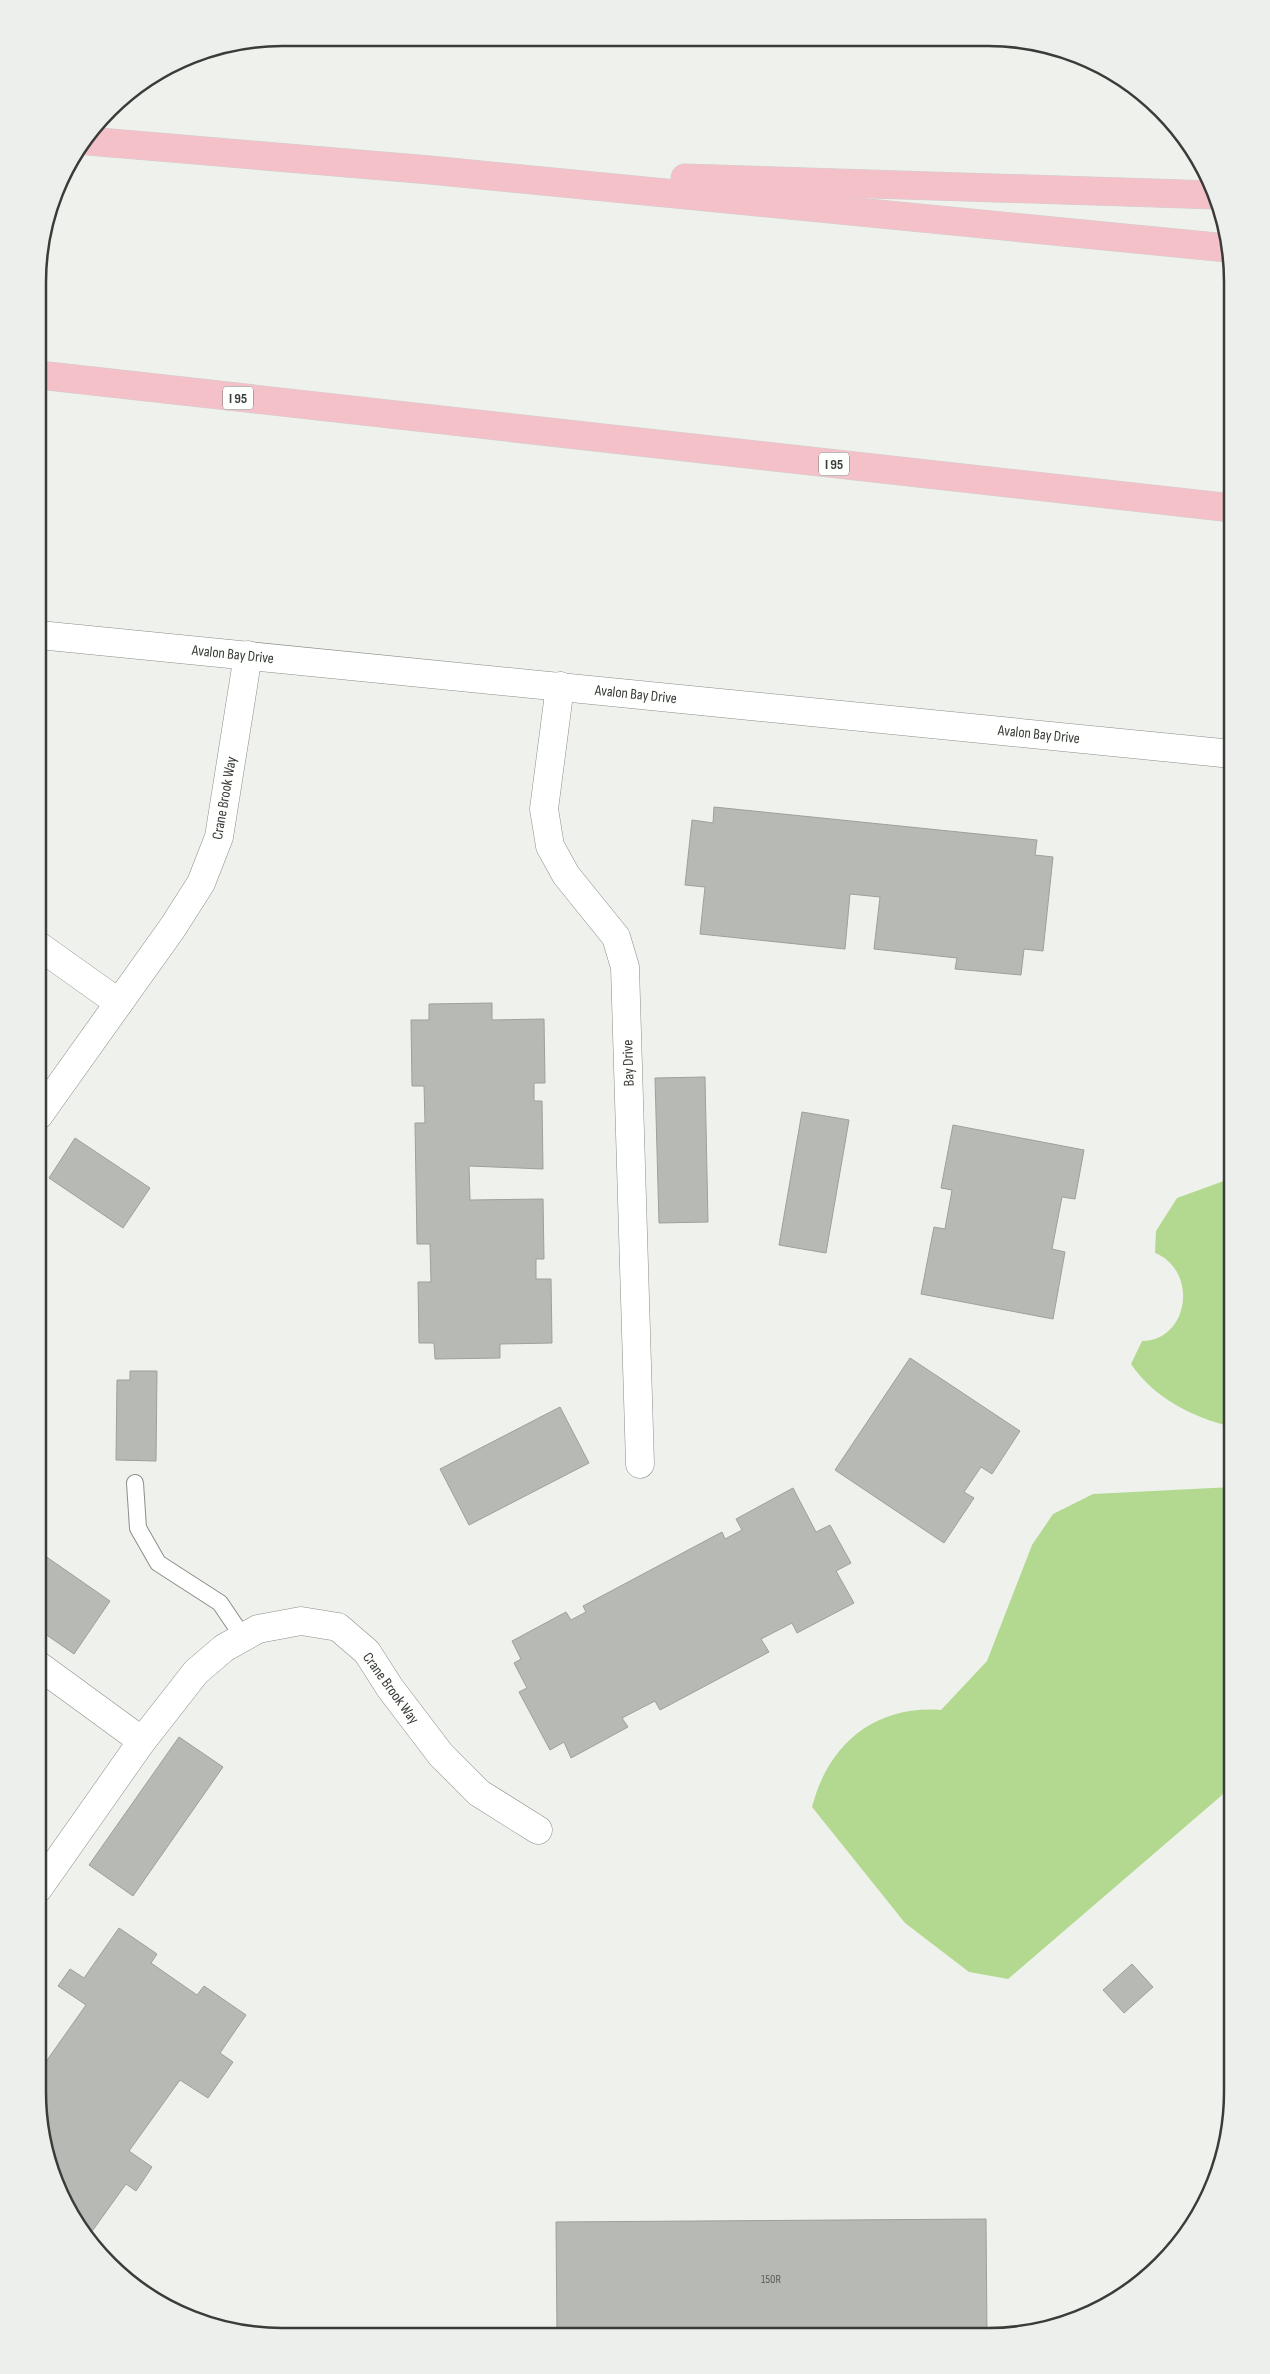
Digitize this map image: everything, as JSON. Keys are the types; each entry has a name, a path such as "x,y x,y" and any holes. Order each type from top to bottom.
{"highway":[{"path":"93,141 430,170 1221,247"},
{"path":"430,170 1207,194"},
{"name":"I 95","path":"46,376 1224,507"}],"street":[{"name":"Avalon Bay Drive","path":"46,636 1224,753"},
{"name":"Crane Brook Way","path":"46,1103 118,1004 201,883 219,837 248,656"},
{"name":"Bay Drive","path":"560,686 544,809 550,846 566,875 616,937 626,966 640,1464"},
{"path":"46,951 118,1004"},
{"name":"Crane Brook Way","path":"46,1878 142,1741 196,1672 224,1648 258,1629 301,1621 338,1626 367,1652 390,1688 441,1755 478,1793 538,1830"},
{"path":"46,1671 142,1741"}],"lane":[{"path":"135,1483 138,1528 158,1563 220,1603 243,1637"}],"shaded area":[{"path":"1224,1181 1224,1425 1203,1418 1175,1405 1151,1387 1131,1364 1142,1341 1158,1338 1170,1329 1179,1317 1183,1303 1182,1288 1178,1274 1169,1262 1155,1253 1156,1231 1177,1198"},
{"path":"1224,1487 1224,1792 1008,1979 969,1972 905,1923 812,1807 819,1785 829,1765 857,1733 875,1722 895,1714 917,1710 941,1710 987,1661 1032,1545 1053,1514 1093,1494"}],"building":[{"path":"714,807 1037,840 1035,855 1053,857 1043,951 1024,949 1021,975 955,969 957,958 874,949 880,897 850,894 845,949 700,934 705,887 685,885 692,820 713,823"},
{"path":"492,1003 492,1020 544,1019 545,1083 534,1083 534,1101 542,1101 543,1169 469,1166 470,1200 543,1199 544,1259 536,1259 536,1279 551,1279 552,1343 500,1344 500,1358 435,1359 434,1343 419,1343 418,1282 431,1282 430,1244 417,1244 415,1123 425,1123 424,1086 412,1086 411,1020 429,1020 429,1004"},
{"path":"705,1077 708,1222 659,1223 655,1078"},
{"path":"802,1112 849,1120 826,1253 779,1245"},
{"path":"953,1125 1084,1150 1075,1199 1062,1197 1052,1249 1065,1252 1053,1319 921,1294 934,1227 945,1229 952,1190 941,1188"},
{"path":"75,1138 150,1188 123,1228 49,1178"},
{"path":"910,1358 1020,1431 992,1474 981,1467 964,1492 974,1498 944,1543 835,1470"},
{"path":"130,1371 157,1371 156,1461 116,1460 117,1380 130,1380"},
{"path":"560,1407 589,1463 469,1525 440,1469"},
{"path":"793,1488 816,1532 830,1525 851,1563 836,1571 854,1603 797,1633 792,1623 761,1639 769,1652 660,1710 655,1701 622,1718 628,1727 571,1758 564,1742 550,1750 519,1692 527,1688 514,1663 521,1659 512,1641 566,1612 571,1620 586,1612 583,1606 722,1532 725,1539 742,1530 736,1519"},
{"path":"46,1557 110,1601 74,1654 46,1635"},
{"path":"179,1737 223,1767 133,1896 89,1865"},
{"path":"119,1928 157,1954 151,1963 197,1995 204,1986 246,2015 220,2053 233,2062 208,2098 180,2080 129,2151 152,2167 136,2191 126,2184 92,2232 78,2210 64,2182 54,2153 48,2123 46,2092 46,2062 86,2005 58,1986 70,1969 84,1978"},
{"path":"1132,1964 1153,1987 1124,2013 1103,1990"},
{"path":"986,2219 987,2328 557,2328 556,2222"}]}
